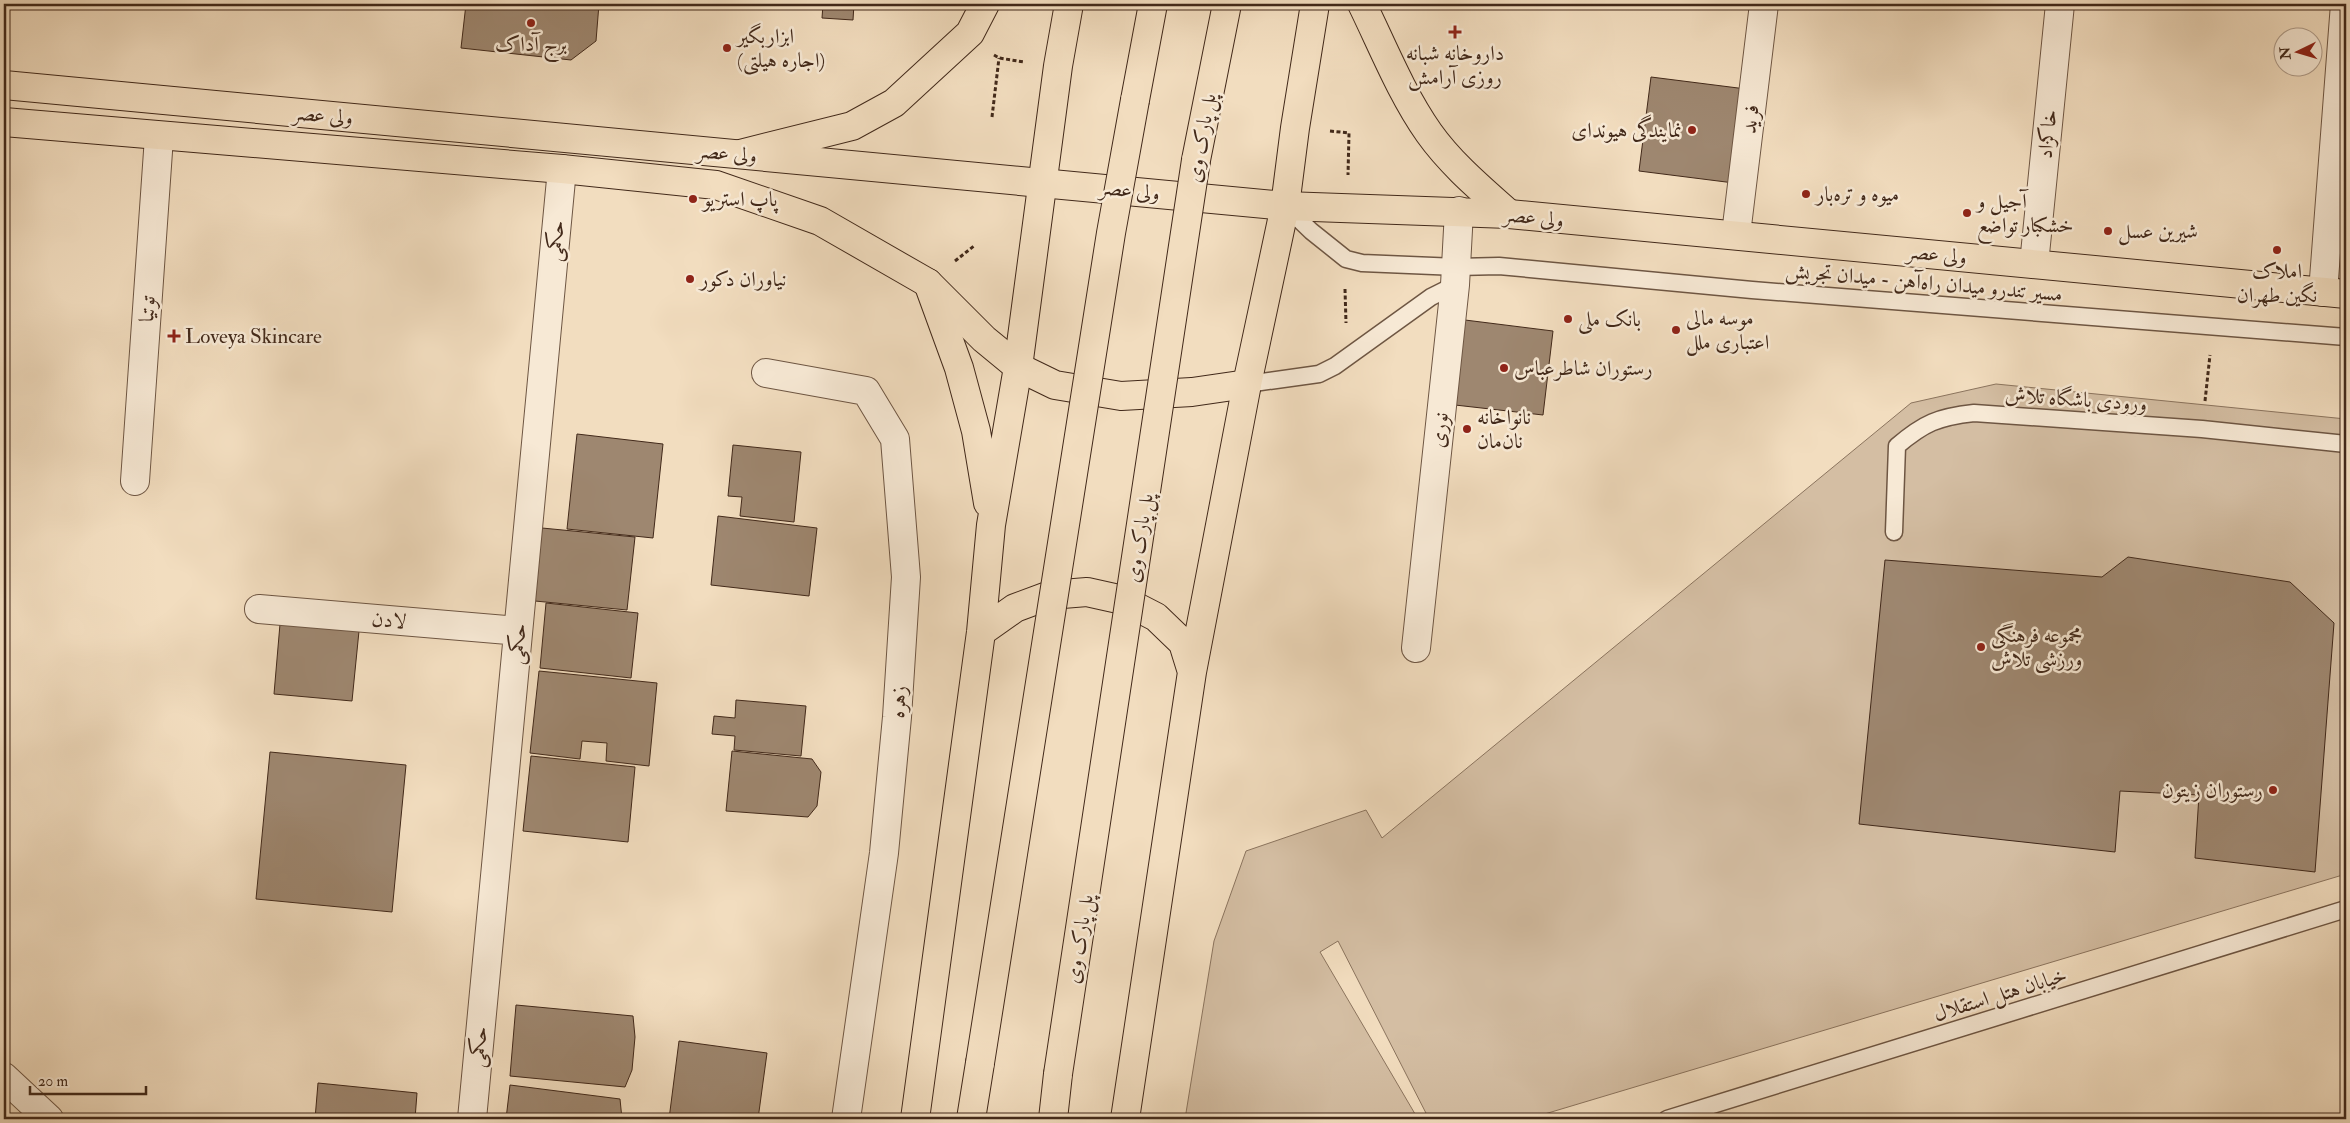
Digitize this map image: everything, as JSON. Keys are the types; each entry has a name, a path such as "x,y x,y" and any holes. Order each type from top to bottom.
{"main road":[{"path":"740,154 852,126 894,102 970,33 985,4"},
{"path":"915,1119 981,632 991,524 1018,367 1058,66 1069,4"},
{"path":"971,1119 1110,243 1153,4"},
{"name":"پل پارک وی","path":"1053,1119 1058,1074 1196,160 1227,4"},
{"path":"1125,1119 1192,672 1247,384 1285,206 1295,128 1315,4"},
{"path":"1362,4 1395,72 1429,133 1462,172 1509,214"},
{"name":"ولی عصر","path":"4,85 1285,206 1509,214 1594,224 1736,234 2334,293"},
{"name":"ولی عصر","path":"4,122 159,137 562,169 716,185 820,221 928,283 984,339 1018,367 1055,385 1121,396 1192,392 1247,384"},
{"path":"928,283 959,368 976,431 991,524"},
{"path":"981,632 1015,608 1050,595 1086,592 1123,600 1156,617 1183,643 1192,672"}],"street":[{"name":"فرید","path":"1736,234 1764,4"},
{"name":"خاکزاد","path":"2034,264 2060,4"},
{"path":"2334,293 2345,4"},
{"name":"توتیا","path":"135,481 159,137"},
{"name":"حکمی","path":"472,1119 562,169"},
{"name":"نوری","path":"1416,648 1456,276 1458,211"},
{"name":"زهره","path":"766,373 866,391 895,440 906,577 897,716 884,853 846,1119"},
{"name":"لادن","path":"259,608 518,631"},
{"path":"4,1077 49,1119"}],"lane":[{"name":"مسیر تندرو میدان راه‌آهن - میدان تجریش","path":"1285,206 1311,232 1346,259 1362,263 1456,276 1499,266 1752,290 2346,337"},
{"name":"مسیر تندرو میدان راه‌آهن - میدان تجریش","path":"1247,384 1310,375 1327,370 1431,297 1456,276"},
{"name":"ورودی باشگاه تلاش","path":"1894,532 1897,446 1917,429 1945,416 1974,413 2202,429 2346,444"},
{"name":"خیابان هتل استقلال","path":"1667,1119 2346,909"}],"path":[{"path":"970,33 999,58 1028,62"},
{"path":"992,117 999,58"},
{"path":"1322,131 1349,133 1348,175"},
{"path":"1345,288 1346,328"},
{"path":"2202,429 2213,327"}],"shaded area":[{"name":"مجموعه فرهنگی ورزشی تلاش","path":"1996,384 2346,419 2346,874 1528,1119 1429,1119 1338,941 1320,952 1418,1119 1185,1119 1214,941 1246,851 1366,810 1382,838 1911,403"}],"building":[{"name":"برج آداک","path":"466,4 599,4 596,41 571,60 461,48"},
{"path":"823,4 854,4 853,20 822,18"},
{"name":"نمایندگی هیوندای","path":"1651,77 1746,89 1734,183 1639,171"},
{"name":"رستوران شاطرعباس","path":"1465,320 1553,331 1543,415 1455,405"},
{"path":"577,434 663,444 653,538 567,529"},
{"path":"733,445 801,452 794,522 740,516 742,497 728,496"},
{"path":"718,516 817,528 809,596 711,585"},
{"path":"542,528 635,537 627,610 535,601"},
{"path":"2128,557 2290,582 2334,623 2315,872 2195,858 2199,795 2120,791 2115,852 1859,824 1885,560 2102,577"},
{"path":"546,603 638,613 631,678 540,668"},
{"path":"280,624 359,631 352,701 274,694"},
{"path":"539,671 657,683 649,766 606,761 607,743 582,741 580,759 530,753"},
{"path":"736,700 806,706 801,756 734,750 735,736 712,734 714,716 735,718"},
{"path":"732,751 812,759 821,772 817,806 808,817 726,811"},
{"path":"270,752 406,765 392,912 256,899"},
{"path":"531,756 635,767 628,842 523,831"},
{"path":"516,1005 633,1016 635,1037 632,1070 625,1087 510,1076"},
{"path":"679,1041 767,1053 758,1119 669,1119"},
{"path":"318,1083 417,1093 415,1119 315,1119"},
{"path":"510,1085 620,1099 622,1119 506,1119"}],"place":[{"name":"برج آداک","path":"531,23"},
{"name":"داروخانه شبانه روزی آرامش","path":"1455,32"},
{"name":"ابزاربگیر (اجاره هیلتی)","path":"727,48"},
{"name":"نمایندگی هیوندای","path":"1692,130"},
{"name":"میوه و تره‌بار","path":"1806,194"},
{"name":"پاپ استریو","path":"693,199"},
{"name":"آجیل و خشکبار تواضع","path":"1967,213"},
{"name":"شیرین عسل","path":"2108,231"},
{"name":"املاک نگین طهران","path":"2277,250"},
{"name":"نیاوران دکور","path":"690,279"},
{"name":"بانک ملی","path":"1568,319"},
{"name":"موسه مالی اعتباری ملل","path":"1676,330"},
{"name":"Loveya Skincare","path":"174,336"},
{"name":"رستوران شاطرعباس","path":"1504,368"},
{"name":"نانواخانه نان‌مان","path":"1467,429"},
{"name":"مجموعه فرهنگی ورزشی تلاش","path":"1981,647"},
{"name":"رستوران زیتون","path":"2273,790"}]}
